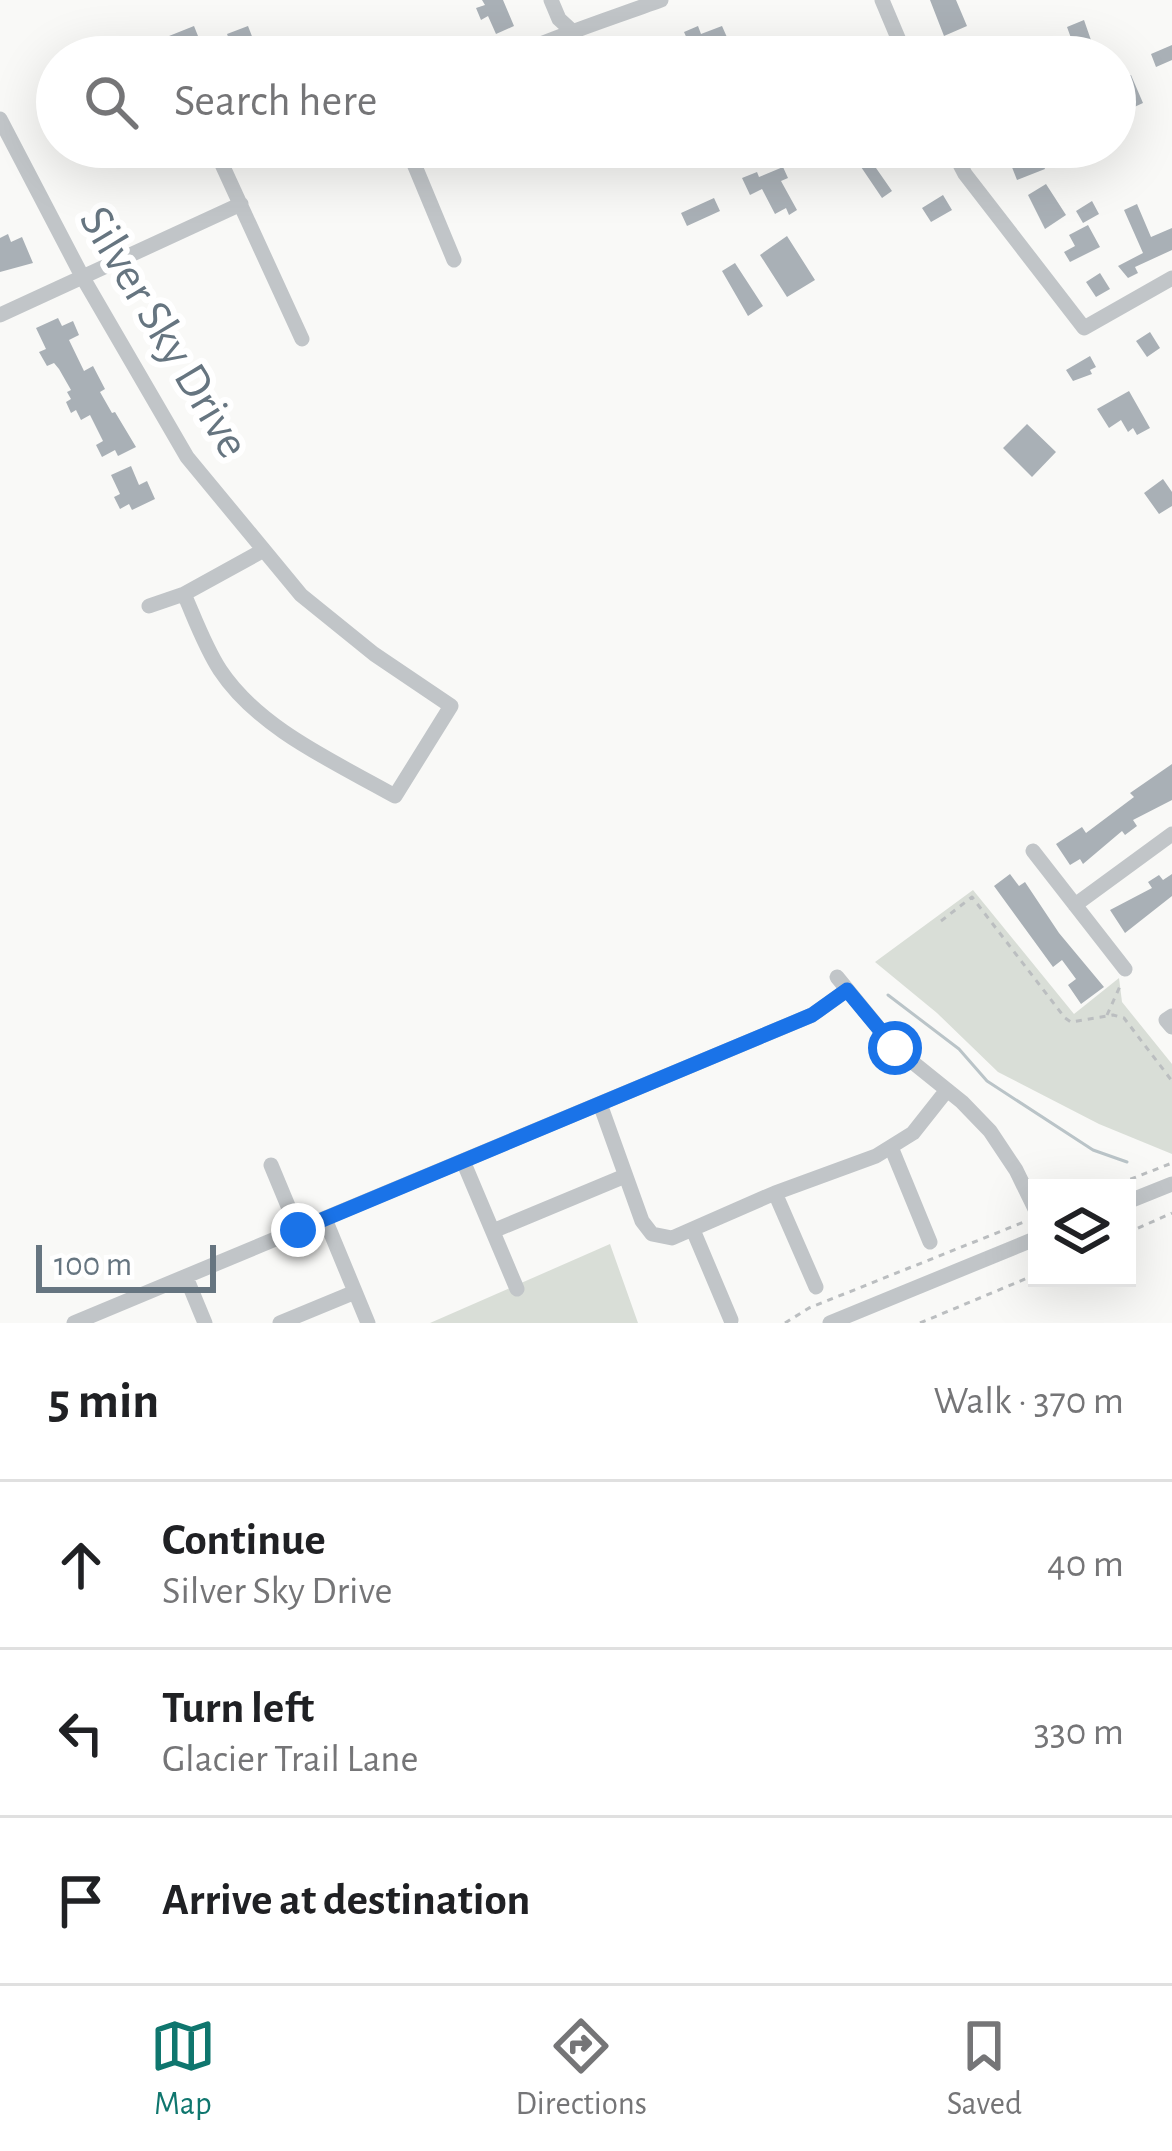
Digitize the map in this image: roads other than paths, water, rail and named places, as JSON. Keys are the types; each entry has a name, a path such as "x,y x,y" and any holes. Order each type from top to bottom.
{"street":[{"path":"551,0 559,19 571,30"},
{"path":"557,36 661,0"},
{"path":"882,0 897,36"},
{"name":"Silver Sky Drive","path":"0,118 83,278 187,457 302,595 374,654 451,706 394,796 313,750 241,697 220,671 184,594"},
{"path":"224,168 302,339"},
{"path":"416,168 454,260"},
{"path":"962,168 1084,328 1172,278"},
{"path":"0,315 241,204"},
{"path":"148,606 184,594 265,550"},
{"path":"1075,905 1172,834"},
{"path":"1033,851 1123,976"},
{"path":"74,1323 818,1012 842,983 895,1048 976,1116 1004,1150 1028,1197"},
{"path":"1172,1016 1166,1020 1172,1028"},
{"path":"600,1104 642,1221 652,1234 672,1238 891,1148 913,1133 947,1090"},
{"path":"891,1148 930,1243"},
{"path":"463,1161 517,1289"},
{"path":"271,1165 298,1230"},
{"path":"493,1232 625,1176"},
{"path":"1136,1198 1172,1184"},
{"path":"775,1193 816,1287"},
{"path":"325,1219 368,1323"},
{"path":"693,1230 731,1322"},
{"path":"830,1323 1028,1242"},
{"path":"186,1276 205,1323"},
{"path":"280,1323 355,1292"}],"waterway":[{"path":"888,995 959,1049 987,1081 1093,1150 1127,1162"}]}
